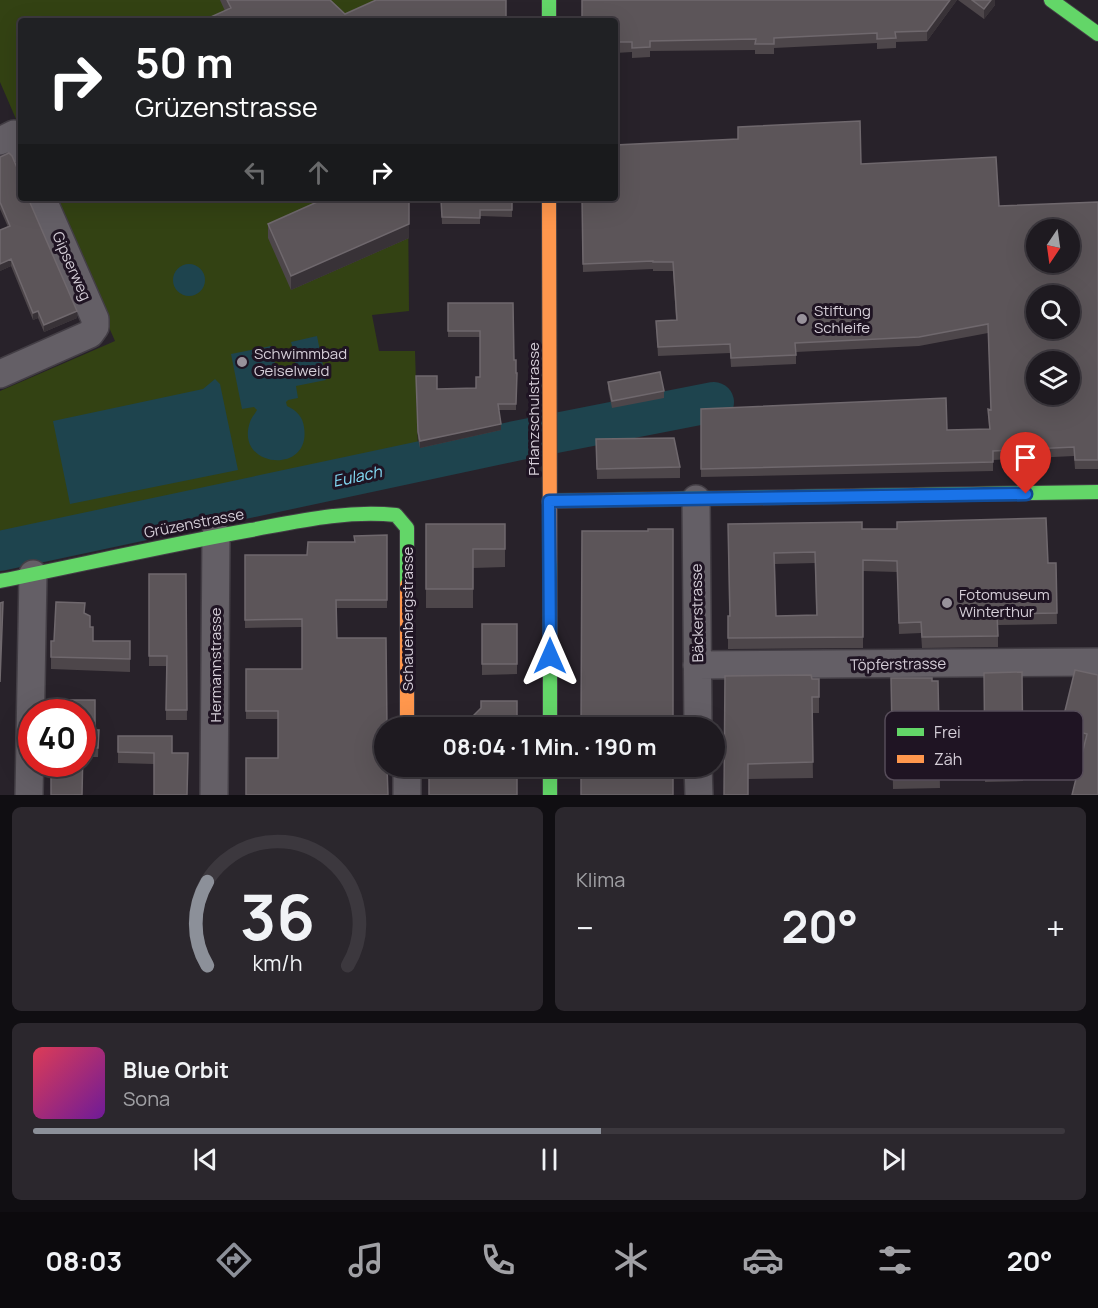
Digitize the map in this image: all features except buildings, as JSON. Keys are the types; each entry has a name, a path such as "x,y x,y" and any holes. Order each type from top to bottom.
{"street":[{"path":"549,0 549,18"},
{"path":"1051,0 1098,34"},
{"name":"Gipserweg","path":"0,374 90,334 95,327 95,319 43,201"},
{"name":"Pflanzschulstrasse","path":"549,201 550,717"},
{"path":"549,501 1098,492"},
{"name":"Bäckerstrasse","path":"696,499 698,717"},
{"name":"Grüzenstrasse","path":"0,581 216,535 330,515 375,512 396,515"},
{"name":"Schauenbergstrasse","path":"396,515 407,528 407,717"},
{"name":"Hermannstrasse","path":"214,795 216,535"},
{"path":"29,795 33,574"},
{"name":"Töpferstrasse","path":"698,665 1098,662"},
{"path":"406,777 406,795"},
{"path":"550,777 550,795"},
{"path":"698,777 699,795"}],"green space":[{"path":"0,0 506,0 506,18 18,18 18,124 0,82"},
{"name":"Schwimmbad Geiselweid","path":"53,201 408,201 409,311 372,315 379,351 415,351 418,450 0,537 0,391 115,341"}],"water":[{"path":"189,264 200,269 205,280 200,291 189,296 178,291 173,280 178,269"},
{"path":"317,336 326,380 296,386 298,398 286,402 287,406 301,417 304,427 303,443 297,453 286,459 274,460 262,457 253,449 248,437 250,422 257,410 254,407 242,409 231,354 271,346 276,368 279,372 287,374 295,364 291,342"},
{"path":"215,379 220,384 238,470 70,504 53,421 203,389"}],"waterway":[{"name":"Eulach","path":"0,551 520,440 714,402"}],"traffic: fast":[{"path":"549,0 549,18"},
{"path":"1051,0 1098,34"},
{"path":"549,501 1098,492"},
{"path":"0,581 287,523 341,515 378,514 396,515 407,528 407,585"},
{"path":"550,561 550,717"},
{"path":"550,777 550,795"}],"traffic: slow":[{"path":"549,201 550,561"},
{"path":"407,585 407,717"}],"place":[{"name":"Stiftung Schleife","path":"802,319"},
{"name":"Schwimmbad Geiselweid","path":"242,362"},
{"name":"Fotomuseum Winterthur","path":"947,603"}],"route":[{"path":"550,656 549,501 1026,494"}]}
